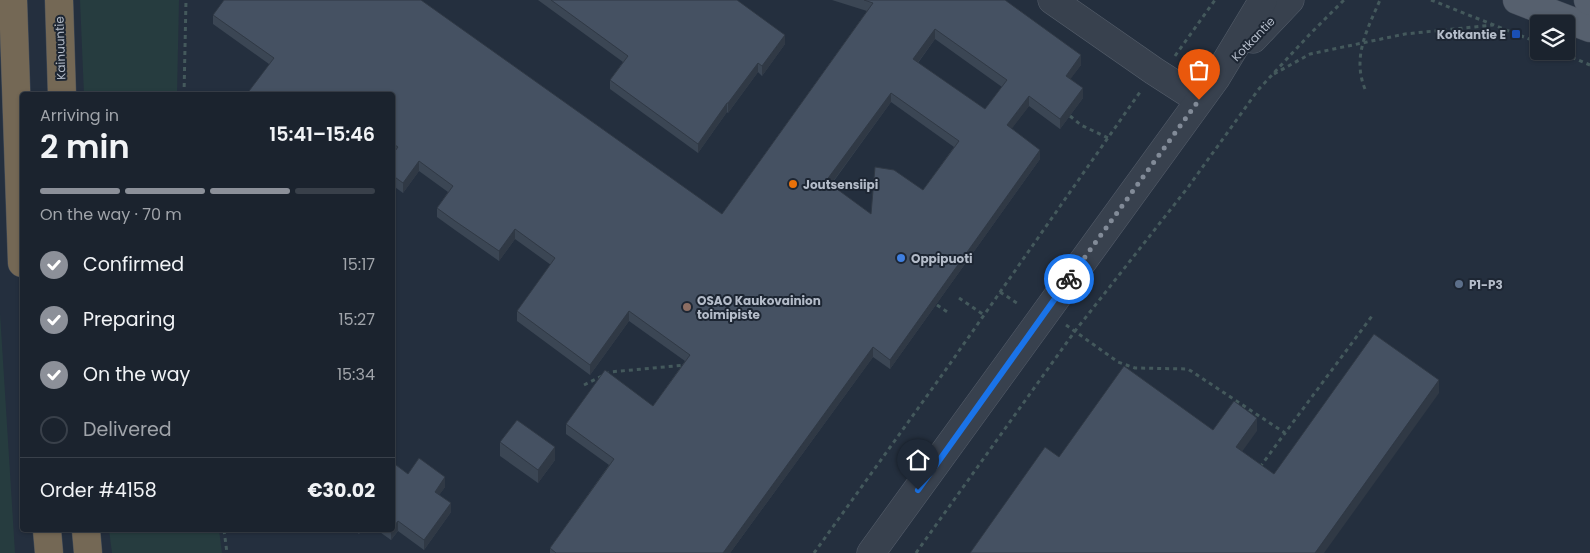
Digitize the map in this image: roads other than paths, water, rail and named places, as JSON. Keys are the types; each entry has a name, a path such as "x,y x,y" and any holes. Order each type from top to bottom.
{"highway":[{"path":"13,0 20,204"},
{"name":"Kainuuntie","path":"59,0 62,92"},
{"path":"46,532 49,553"},
{"path":"86,532 88,553"}],"main road":[{"path":"1517,0 1590,28"}],"street":[{"path":"1052,0 1154,72 1199,100"},
{"name":"Kotkantie","path":"1216,78 1263,0"},
{"name":"Kotkantie","path":"871,553 1199,100 1216,78 1290,0"}],"place":[{"name":"Kotkantie E","path":"1516,34"},
{"name":"Joutsensiipi","path":"793,184"},
{"name":"Oppipuoti","path":"901,258"},
{"name":"P1-P3","path":"1459,284"},
{"name":"OSAO Kaukovainion toimipiste","path":"687,307"}]}
